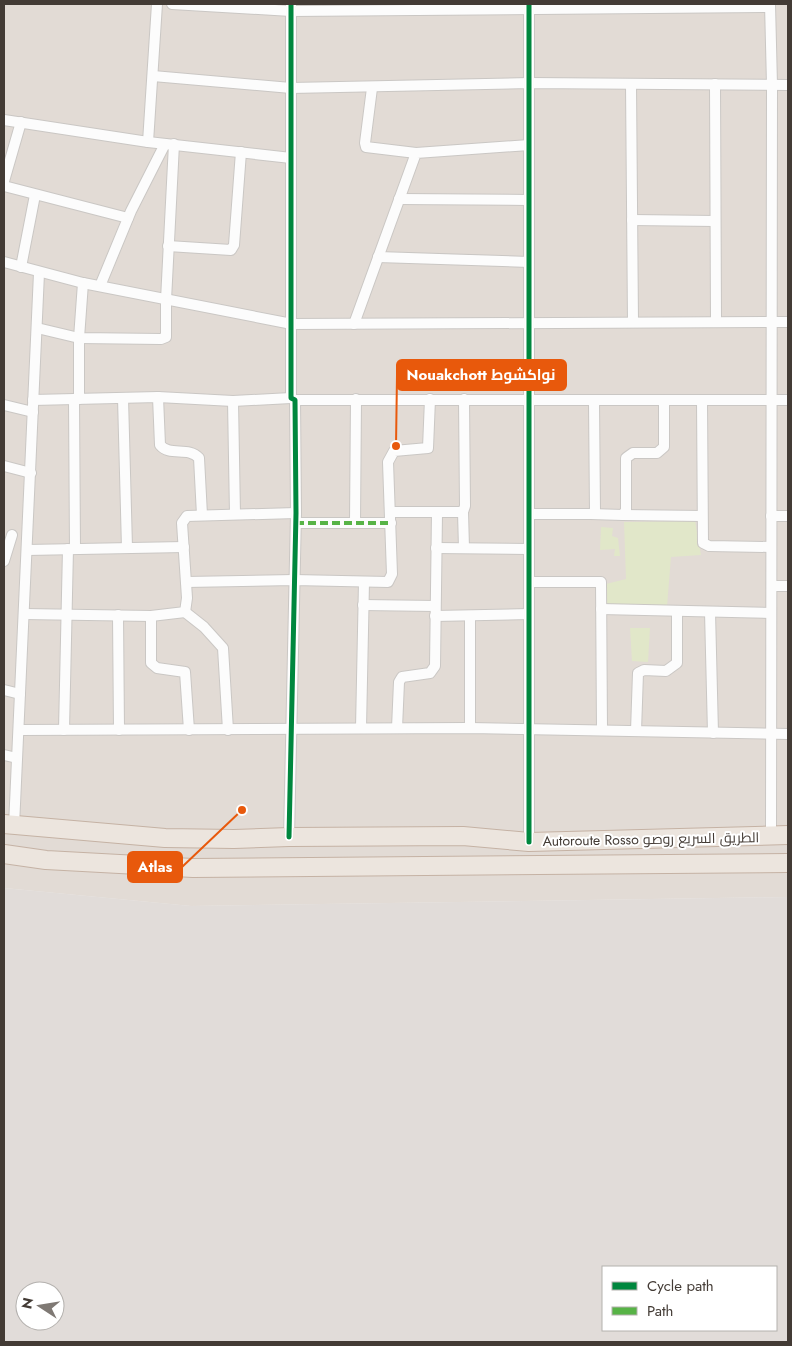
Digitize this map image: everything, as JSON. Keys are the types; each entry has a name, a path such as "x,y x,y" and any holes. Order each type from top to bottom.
{"highway":[{"name":"Autoroute Rosso الطريق السريع روصو","path":"9,825 166,838 234,839 289,836 463,836 529,842 780,836"},
{"name":"Autoroute Rosso الطريق السريع روصو","path":"4,854 46,860 193,868 788,863"}],"street":[{"path":"148,142 157,4"},
{"path":"172,4 291,7 770,5 772,85 770,322 772,734 780,836"},
{"path":"529,6 529,842"},
{"path":"289,836 296,518 292,324 291,7"},
{"path":"153,76 291,88 372,88 529,83 788,85"},
{"path":"631,84 633,322"},
{"path":"715,84 716,322"},
{"path":"372,88 364,143 366,147 416,153 529,145"},
{"path":"4,120 148,142 291,158"},
{"path":"4,180 21,122"},
{"path":"100,286 128,218 169,144"},
{"path":"37,328 79,338 164,339 166,337 169,144"},
{"path":"168,246 231,250 234,244 242,152"},
{"path":"354,324 416,153"},
{"path":"4,186 128,218"},
{"path":"21,267 35,195"},
{"path":"399,199 529,200"},
{"path":"632,220 715,221"},
{"path":"378,257 528,262"},
{"path":"4,262 39,273 83,283 292,324 788,322"},
{"path":"9,825 19,730 39,273"},
{"path":"64,730 76,399 83,283"},
{"path":"34,400 158,397 233,401 464,398 530,401 788,400"},
{"path":"158,397 160,445 168,451 189,452 199,458 202,515"},
{"path":"123,398 127,548"},
{"path":"464,398 464,548"},
{"path":"356,399 356,523"},
{"path":"186,582 294,580 388,582 392,574 388,462 394,451 428,448 430,399"},
{"path":"623,515 626,510 626,458 633,453 656,453 664,447 664,400"},
{"path":"702,400 703,543 705,546 771,547"},
{"path":"233,401 235,514"},
{"path":"591,514 594,512 594,401"},
{"path":"4,405 33,412"},
{"path":"4,466 30,473"},
{"path":"390,512 463,512"},
{"path":"397,728 398,682 402,677 430,673 435,666 437,513"},
{"path":"185,612 184,519 186,516 235,514 356,523 391,523"},
{"path":"529,514 702,516"},
{"path":"771,516 788,516"},
{"path":"4,561 8,534 27,546 71,549 184,547"},
{"path":"436,548 529,549"},
{"path":"361,728 364,582"},
{"path":"529,582 601,582 602,730"},
{"path":"772,586 788,586"},
{"path":"363,605 470,616 529,614"},
{"path":"602,609 771,613"},
{"path":"636,731 638,673 644,670 666,671 677,663 677,611"},
{"path":"24,614 151,616 185,612 204,627 223,648 228,730"},
{"path":"710,612 713,733"},
{"path":"118,615 119,730"},
{"path":"151,616 151,663 157,668 185,672 188,730"},
{"path":"470,616 470,728"},
{"path":"4,690 20,694"},
{"path":"19,730 470,728 788,734"},
{"path":"4,755 17,758"}],"shaded area":[{"path":"4,4 788,4 788,897 191,906 4,888"},
{"path":"4,888 191,906 788,897 788,1342 4,1342"}],"green space":[{"path":"695,521 701,555 671,557 667,607 626,610 606,603 606,584 626,579 624,522"},
{"path":"601,527 613,528 612,536 618,538 620,556 614,556 615,549 600,550"},
{"path":"630,628 650,628 648,662 632,661"}],"marked path":[{"path":"296,523 391,523"}],"cycle path":[{"path":"289,837 296,513 295,400 291,398 291,4"},
{"path":"529,4 529,842"}],"place":[{"name":"Nouakchott نواكشوط","path":"396,446"},
{"name":"Atlas","path":"242,810"}]}
